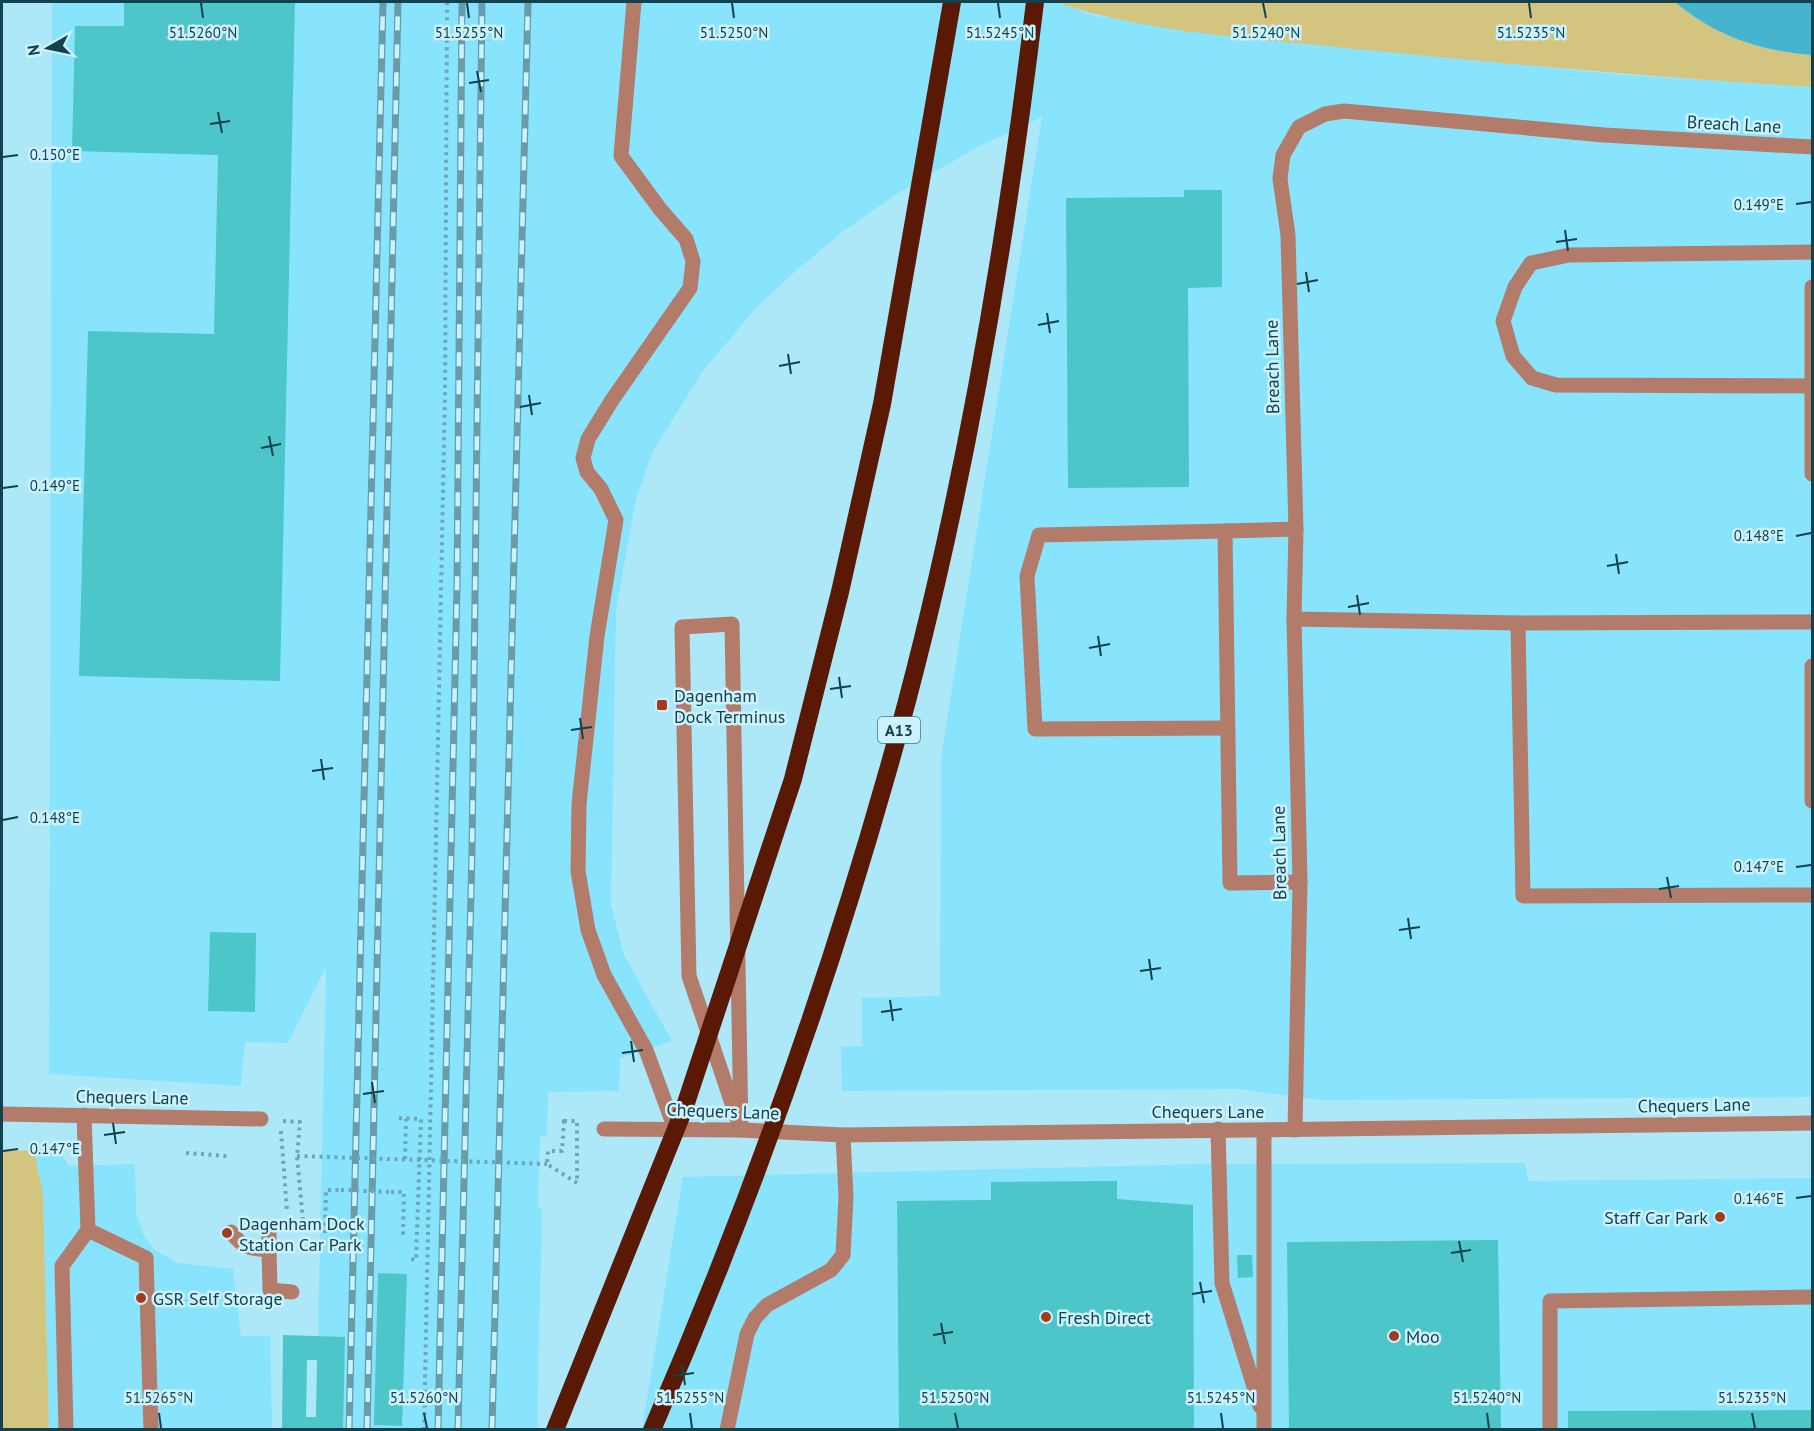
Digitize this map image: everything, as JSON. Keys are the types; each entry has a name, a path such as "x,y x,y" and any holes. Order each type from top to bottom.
{"highway":[{"path":"555,1430 684,1109 794,779 840,592 882,404 952,2"},
{"name":"A13","path":"652,1430 693,1335 766,1143 831,960 887,774 933,595 971,416 1002,245 1035,2"}],"street":[{"path":"634,2 621,156 660,209 686,239 693,261 690,288 612,400 588,439 583,458 587,471 601,489 616,520 597,636 579,804 578,871 588,930 604,975 646,1050 675,1129"},
{"name":"Breach Lane","path":"1295,1130 1300,882 1294,619 1296,529 1288,235 1280,179 1283,155 1299,127 1325,114 1344,111 1616,136 1812,147"},
{"path":"1812,252 1569,255 1531,263 1515,287 1503,321 1513,356 1532,378 1556,385 1812,386"},
{"path":"1812,287 1812,474"},
{"path":"1228,728 1035,729 1028,576 1039,536 1296,529"},
{"path":"1225,531 1230,883 1300,882"},
{"path":"1294,619 1518,623 1812,622"},
{"path":"1518,623 1523,896 1812,895"},
{"path":"732,624 741,1130 689,976 682,627 732,624"},
{"path":"1812,666 1812,801"},
{"name":"Chequers Lane","path":"2,1114 261,1119"},
{"path":"66,1430 62,1266 88,1230 84,1115"},
{"name":"Chequers Lane","path":"604,1130 741,1130 843,1135 1812,1123"},
{"path":"1218,1129 1222,1283 1264,1425"},
{"path":"1264,1130 1264,1425"},
{"path":"727,1430 747,1334 755,1318 767,1305 831,1270 843,1255 846,1197 843,1135"},
{"path":"269,1227 270,1290 291,1292"},
{"path":"88,1230 146,1258 151,1430"},
{"path":"231,1232 241,1246 248,1249 269,1250"},
{"path":"1550,1430 1550,1301 1812,1297"}],"path":[{"path":"423,1430 445,404 447,2"},
{"path":"399,1119 421,1119 416,1260 407,1258"},
{"path":"405,1159 406,1119"},
{"path":"280,1120 288,1222 303,1222 297,1155 300,1122"},
{"path":"297,1155 547,1164 577,1183 577,1121 564,1121 562,1151 548,1151 547,1164"},
{"path":"186,1153 227,1156"},
{"path":"325,1233 326,1190 404,1192 403,1236"}],"shaded area":[{"path":"52,2 1055,2 1096,16 1247,38 1625,75 1812,87 1812,1097 1321,1100 1238,1089 842,1091 841,1047 862,1046 862,998 940,996 941,758 1042,117 976,148 901,191 842,232 791,275 755,309 702,372 652,453 636,499 616,610 611,905 624,955 672,1041 620,1058 619,1091 548,1092 547,1136 540,1136 538,1208 542,1209 537,1429 316,1429 326,967 288,1043 245,1042 241,1086 49,1074"},
{"path":"1055,2 1675,2 1706,24 1739,40 1774,50 1812,55 1812,87 1584,70 1242,38 1126,21"},
{"path":"1675,2 1812,2 1812,55 1774,50 1739,40 1706,24"},
{"name":"GSR Self Storage","path":"57,1149 69,1166 135,1164 136,1212 143,1234 155,1250 177,1263 233,1269 241,1336 270,1336 272,1429 49,1429 43,1194 34,1150"},
{"path":"34,1150 43,1194 49,1429 2,1429 2,1151"},
{"path":"1525,1163 1528,1181 1812,1178 1812,1429 642,1430 683,1177 1201,1164"}],"building":[{"path":"124,2 295,2 280,681 79,676 88,331 214,334 218,155 72,151 75,26 124,26"},
{"path":"1184,190 1222,190 1222,287 1188,288 1189,487 1068,488 1066,198 1184,197"},
{"path":"210,932 256,933 255,1012 208,1011"},
{"name":"Fresh Direct","path":"1117,1181 1117,1199 1193,1205 1194,1430 899,1430 897,1201 991,1200 991,1182"},
{"name":"Moo","path":"1498,1240 1501,1430 1289,1430 1287,1242"},
{"path":"1237,1255 1252,1255 1253,1277 1238,1278"},
{"path":"378,1273 407,1274 402,1426 374,1425"},
{"path":"283,1335 345,1337 343,1430 282,1430","holes":["307,1360 317,1360 316,1417 306,1417"]},
{"path":"1812,1410 1812,1430 1568,1430 1568,1411"}],"railway":[{"path":"349,1430 383,2"},
{"path":"367,1430 398,2"},
{"path":"438,1430 457,588 462,2"},
{"path":"458,1430 472,851 482,2"},
{"path":"492,1430 528,2"}],"place":[{"name":"Dagenham Dock Terminus","path":"662,705"},
{"name":"Staff Car Park","path":"1720,1217"},
{"name":"Dagenham Dock Station Car Park","path":"227,1233"},
{"name":"GSR Self Storage","path":"141,1298"},
{"name":"Fresh Direct","path":"1046,1317"},
{"name":"Moo","path":"1394,1336"}]}
